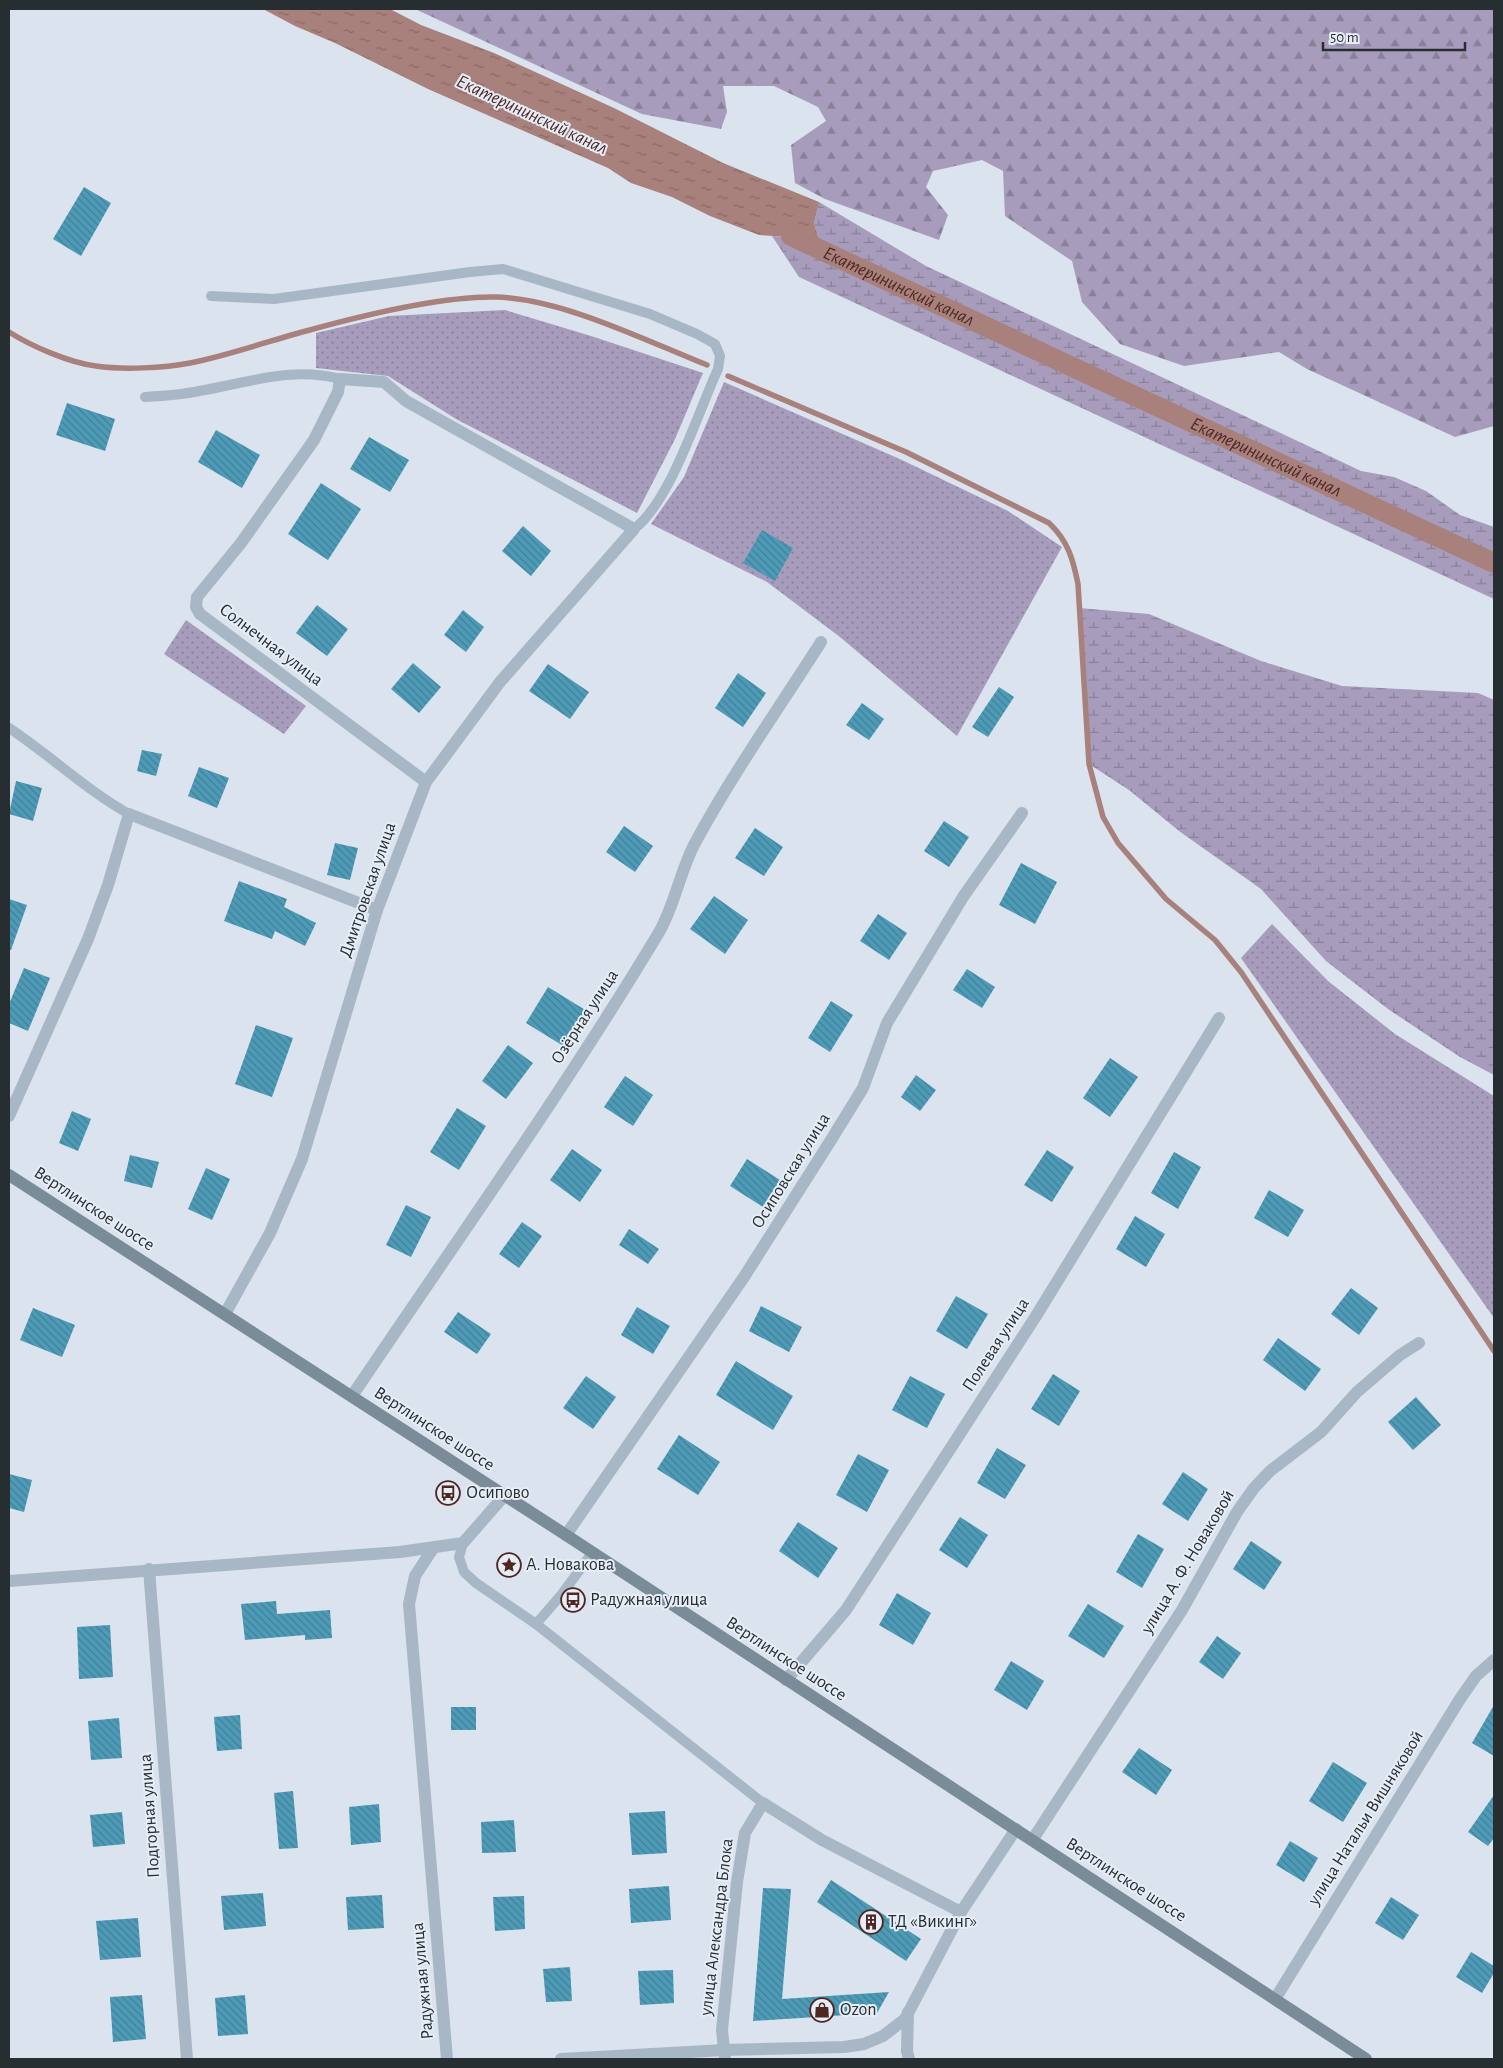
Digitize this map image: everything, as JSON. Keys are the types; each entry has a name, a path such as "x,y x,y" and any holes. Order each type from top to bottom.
{"main road":[{"name":"Вертлинское шоссе","path":"9,1175 352,1396 1366,2059"}],"street":[{"path":"340,379 384,382 406,401 634,528"},
{"name":"Солнечная улица","path":"340,379 338,392 314,440 241,542 203,586 197,597 196,607 200,614 426,782"},
{"name":"Дмитровская улица","path":"225,1314 270,1233 302,1159 377,910 426,782 500,682 634,528"},
{"name":"Озёрная улица","path":"352,1396 611,1012 661,930 683,868 694,844 725,791 821,642"},
{"name":"Осиповская улица","path":"566,1536 744,1277 831,1140 863,1088 892,1016 963,897 1022,812"},
{"path":"9,1116 88,939 108,885 129,814 377,910"},
{"name":"Полевая улица","path":"786,1680 846,1610 1036,1316 1219,1018"},
{"name":"улица А. Ф. Новаковой","path":"1032,1839 1182,1610 1237,1512 1254,1488 1270,1471 1321,1432 1371,1380 1400,1355 1418,1343"},
{"path":"9,1580 434,1547 462,1543 504,1496"},
{"name":"Радужная улица","path":"434,1547 416,1576 409,1604 447,2059"},
{"name":"Подгорная улица","path":"148,1569 187,2059"},
{"name":"улица Натальи Вишняковой","path":"1275,1999 1460,1699 1476,1676 1494,1660"},
{"path":"763,1803 822,1840 961,1912"},
{"name":"улица Александра Блока","path":"724,2054 722,2030 736,1882 745,1833 763,1803"},
{"path":"561,2059 724,2054 844,2047 864,2044 888,2032 908,2012 961,1912 1016,1829"},
{"path":"908,2012 907,2051 909,2059"}],"lane":[{"path":"211,296 274,299 503,269 650,314 697,334 715,344 720,356 718,368 679,464 646,520 634,528"},
{"path":"145,397 200,391 284,375 319,373 340,379"},
{"path":"9,728 74,774 103,800 129,814"},
{"path":"462,1543 459,1557 464,1572 476,1583 536,1624 763,1803"},
{"path":"536,1624 562,1594 592,1553"}],"green space":[{"path":"415,9 1494,9 1494,426 1455,437 1307,369 1279,352 1184,366 1120,344 1082,302 1072,261 1005,216 1003,171 982,160 933,171 926,187 948,215 939,240 825,199 795,183 791,145 826,121 818,107 774,86 723,86 727,112 721,129 642,114"},
{"path":"819,202 926,266 1361,471 1394,477 1426,491 1460,515 1494,527 1494,599 799,277 772,236 790,237 808,250 819,240 814,223"},
{"path":"505,310 703,373 675,439 637,513 456,419 388,376 316,368 316,333 389,316"},
{"path":"724,382 902,460 1008,511 1062,547 957,736 840,637 767,582 651,524 684,477"},
{"path":"1079,608 1149,614 1261,661 1342,686 1478,693 1494,700 1494,1075 1460,1057 1388,1009 1326,961 1261,889 1179,831 1129,790 1089,764"},
{"path":"186,620 306,706 284,734 164,654"},
{"path":"1272,924 1328,981 1395,1034 1494,1096 1494,1318 1241,958"}],"water":[{"path":"263,9 390,9 421,25 494,53 614,108 723,163 819,202 814,223 819,240 814,248 808,250 790,237 759,235 710,216 672,197 631,183 608,168 428,89"}],"building":[{"path":"84,187 111,203 81,256 53,239"},
{"path":"67,403 115,419 105,451 56,435"},
{"path":"216,430 260,455 242,488 198,462"},
{"path":"369,437 409,460 390,492 350,469"},
{"path":"321,483 361,509 328,560 288,534"},
{"path":"523,526 551,551 531,576 502,551"},
{"path":"762,530 793,548 775,581 743,563"},
{"path":"317,605 348,629 327,656 296,633"},
{"path":"463,610 484,627 466,652 444,635"},
{"path":"413,663 441,687 419,713 391,689"},
{"path":"548,664 589,692 570,719 529,691"},
{"path":"738,673 766,693 743,727 715,708"},
{"path":"999,687 1014,697 988,737 972,727"},
{"path":"862,703 884,719 869,740 846,725"},
{"path":"142,750 162,754 156,776 137,771"},
{"path":"199,767 229,778 217,808 188,796"},
{"path":"16,781 42,788 33,821 9,814"},
{"path":"944,821 969,837 949,867 924,851"},
{"path":"624,826 653,846 635,872 606,852"},
{"path":"755,828 783,847 764,876 735,858"},
{"path":"335,843 358,848 350,880 327,875"},
{"path":"1021,863 1057,882 1035,924 999,905"},
{"path":"239,881 287,899 284,907 316,923 305,946 275,931 272,939 224,921"},
{"path":"714,896 748,920 725,954 690,929"},
{"path":"9,899 27,905 11,950 9,950"},
{"path":"878,914 907,933 889,960 860,941"},
{"path":"24,968 50,978 28,1031 9,1023 9,1004"},
{"path":"967,969 995,987 982,1008 953,990"},
{"path":"548,987 587,1011 565,1047 526,1023"},
{"path":"831,1001 853,1015 830,1052 808,1038"},
{"path":"256,1025 293,1038 272,1097 235,1084"},
{"path":"508,1045 533,1063 506,1099 482,1081"},
{"path":"1110,1058 1138,1077 1110,1117 1083,1098"},
{"path":"916,1075 936,1090 920,1111 901,1097"},
{"path":"625,1076 653,1095 633,1126 604,1107"},
{"path":"457,1108 486,1126 459,1170 430,1152"},
{"path":"72,1111 91,1119 78,1151 59,1143"},
{"path":"572,1149 602,1170 580,1202 550,1180"},
{"path":"1047,1150 1074,1167 1052,1202 1024,1185"},
{"path":"1174,1152 1201,1167 1178,1209 1151,1193"},
{"path":"130,1155 159,1162 152,1188 124,1181"},
{"path":"747,1159 780,1180 763,1207 730,1186"},
{"path":"206,1168 230,1179 212,1220 188,1209"},
{"path":"1269,1190 1304,1210 1288,1237 1254,1218"},
{"path":"406,1205 431,1217 411,1257 386,1245"},
{"path":"1135,1216 1165,1234 1146,1267 1116,1249"},
{"path":"522,1222 542,1236 519,1268 499,1254"},
{"path":"629,1229 659,1249 648,1264 619,1245"},
{"path":"1351,1288 1378,1308 1359,1335 1331,1314"},
{"path":"956,1296 988,1314 967,1349 936,1331"},
{"path":"761,1306 802,1327 789,1352 749,1331"},
{"path":"637,1307 670,1326 653,1354 621,1335"},
{"path":"33,1308 75,1325 62,1357 20,1340"},
{"path":"458,1312 491,1334 477,1354 444,1332"},
{"path":"1278,1338 1321,1369 1305,1391 1263,1360"},
{"path":"736,1361 793,1396 773,1430 716,1395"},
{"path":"1053,1374 1080,1391 1059,1426 1031,1409"},
{"path":"586,1376 616,1397 593,1429 563,1408"},
{"path":"910,1376 945,1394 927,1428 892,1410"},
{"path":"1416,1397 1441,1425 1413,1450 1388,1422"},
{"path":"679,1435 720,1462 698,1495 657,1469"},
{"path":"997,1448 1026,1465 1005,1499 977,1483"},
{"path":"858,1454 889,1470 867,1512 836,1495"},
{"path":"1183,1472 1208,1489 1188,1521 1162,1504"},
{"path":"9,1474 32,1480 24,1512 9,1508"},
{"path":"960,1517 988,1535 967,1568 939,1550"},
{"path":"798,1522 838,1548 818,1578 779,1551"},
{"path":"1138,1534 1164,1549 1142,1588 1116,1572"},
{"path":"1251,1541 1282,1562 1264,1590 1233,1569"},
{"path":"897,1593 931,1613 913,1645 879,1625"},
{"path":"276,1601 277,1614 330,1610 332,1638 305,1640 305,1635 245,1640 241,1604"},
{"path":"1088,1604 1124,1626 1104,1658 1068,1636"},
{"path":"110,1625 113,1677 79,1679 77,1627"},
{"path":"1217,1636 1241,1653 1223,1679 1199,1662"},
{"path":"1011,1661 1044,1681 1027,1710 994,1690"},
{"path":"1494,1705 1494,1756 1472,1743"},
{"path":"451,1707 476,1707 476,1730 451,1730"},
{"path":"240,1715 242,1749 217,1751 214,1717"},
{"path":"119,1718 122,1758 91,1760 88,1721"},
{"path":"1139,1748 1172,1770 1156,1795 1122,1772"},
{"path":"1333,1762 1367,1783 1343,1822 1309,1801"},
{"path":"293,1791 298,1848 279,1849 274,1793"},
{"path":"1494,1795 1494,1838 1488,1846 1468,1832"},
{"path":"379,1804 381,1842 351,1845 349,1807"},
{"path":"665,1811 667,1853 632,1855 629,1813"},
{"path":"122,1812 125,1844 93,1847 90,1815"},
{"path":"514,1820 516,1852 482,1853 481,1822"},
{"path":"1290,1841 1318,1858 1304,1882 1276,1865"},
{"name":"ТД «Викинг»","path":"831,1880 921,1939 906,1961 817,1902"},
{"path":"669,1886 671,1920 631,1923 629,1889"},
{"path":"763,1888 791,1889 782,1999 889,1992 877,2013 753,2021"},
{"path":"263,1893 266,1926 224,1930 221,1896"},
{"path":"382,1895 384,1928 348,1930 346,1897"},
{"path":"524,1896 525,1929 495,1931 493,1897"},
{"path":"1391,1897 1419,1915 1403,1940 1375,1923"},
{"path":"138,1918 141,1957 100,1960 96,1921"},
{"path":"1471,1952 1494,1966 1494,1973 1482,1993 1456,1977"},
{"path":"570,1967 572,2001 546,2002 543,1969"},
{"path":"673,1970 674,2003 640,2005 638,1971"},
{"path":"142,1995 146,2039 113,2042 110,1997"},
{"path":"245,1995 248,2034 218,2036 215,1998"}],"waterway":[{"name":"Екатерининский канал","path":"791,236 1494,563"},
{"path":"9,332 51,353 86,364 118,368 156,367 205,360 375,313 426,303 496,297 522,299 576,313 603,322 707,365"},
{"path":"728,376 906,452 1049,523 1061,537 1069,551 1078,584 1089,764 1103,817 1118,843 1166,899 1215,940 1241,972 1494,1351"}],"place":[{"name":"Осипово","path":"448,1493"},
{"name":"А. Новакова","path":"509,1565"},
{"name":"Радужная улица","path":"573,1600"},
{"name":"ТД «Викинг»","path":"871,1922"},
{"name":"Ozon","path":"822,2010"}]}
